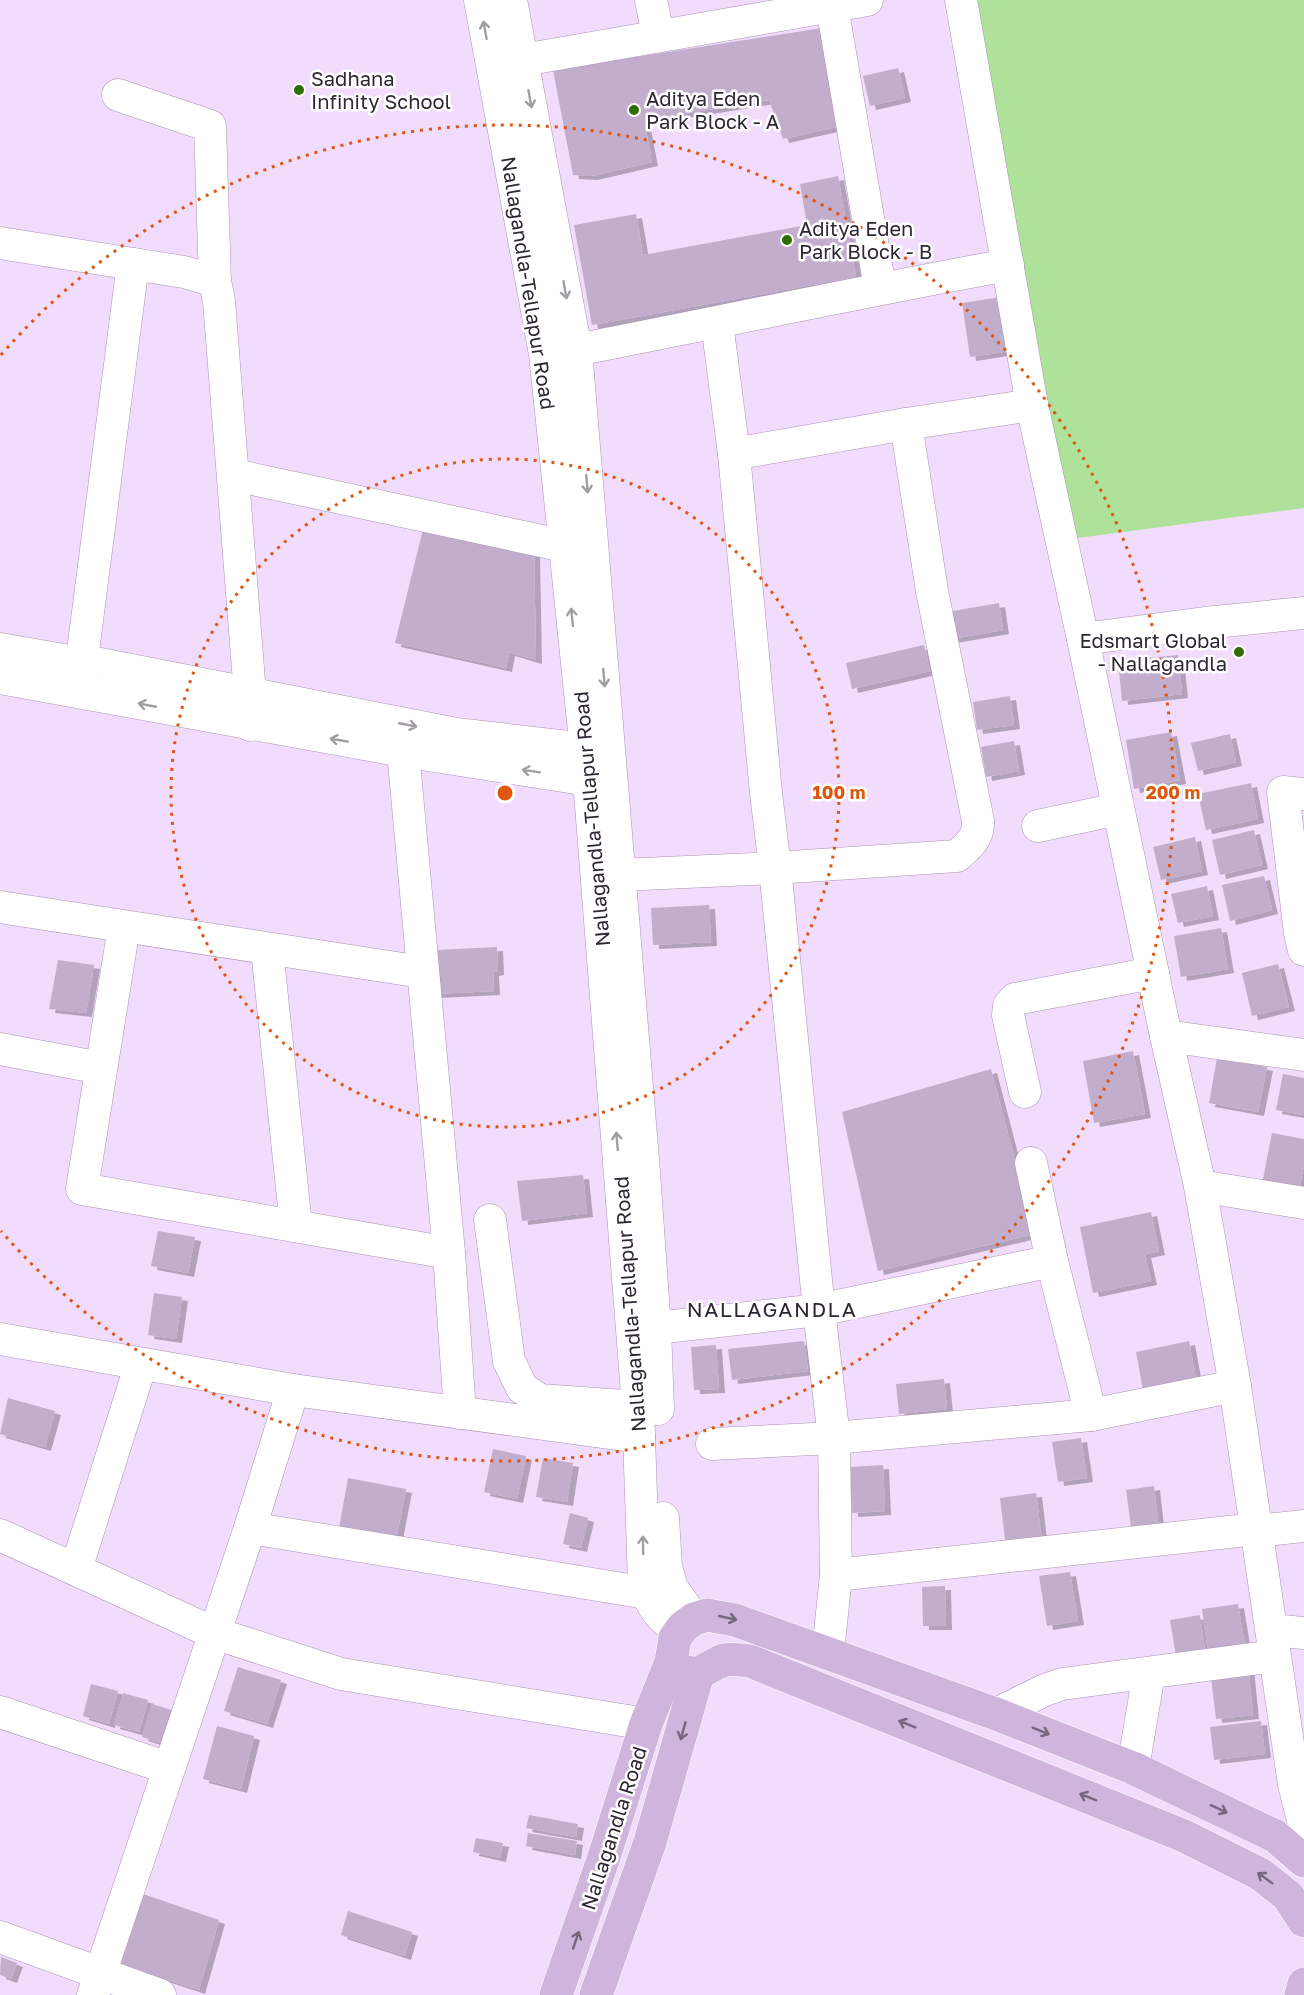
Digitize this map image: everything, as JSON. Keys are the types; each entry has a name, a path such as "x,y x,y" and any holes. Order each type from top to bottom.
{"main road":[{"path":"1304,1861 1275,1836 1133,1768 828,1652 735,1620 707,1615 685,1647 717,1661 729,1658 750,1661 1173,1832 1260,1874 1288,1896 1304,1921"},
{"name":"Nallagandla Road","path":"556,1995 604,1857 646,1724 685,1647"},
{"name":"Nallagandla Road","path":"596,1995 650,1842 685,1647"},
{"path":"1301,1995 1304,1984"}],"street":[{"name":"Nallagandla-Tellapur Road","path":"480,0 544,354 632,1173 655,1328 666,1567 685,1647"},
{"name":"Nallagandla-Tellapur Road","path":"511,0 576,350 620,875 632,1173 644,1583 649,1600 685,1647"},
{"path":"651,0 658,35"},
{"path":"523,60 867,0"},
{"path":"961,0 1032,405 1200,1186 1235,1386 1273,1643 1300,1800"},
{"path":"832,6 880,288"},
{"path":"118,95 210,126 215,281 219,301 234,475 250,694 250,724"},
{"path":"0,243 184,272 215,281"},
{"path":"80,677 133,264"},
{"path":"576,350 880,288 1008,265"},
{"path":"717,323 734,454 766,793 834,1438 836,1575 828,1652"},
{"path":"734,454 1032,405"},
{"path":"620,875 957,856 973,842 978,831 932,591 906,424"},
{"path":"234,475 565,546"},
{"path":"1083,639 1304,613"},
{"path":"0,649 80,677 250,724 589,780"},
{"path":"80,677 90,662 456,734 586,749"},
{"path":"0,678 80,677"},
{"path":"403,751 449,1253 460,1413"},
{"path":"1303,938 1283,792 1304,794"},
{"path":"1038,826 1118,809"},
{"path":"0,907 422,972"},
{"path":"124,927 82,1189 449,1253"},
{"path":"267,949 296,1226"},
{"path":"1025,1092 1008,1015 1008,1006 1015,999 1153,973"},
{"path":"1166,1036 1304,1055"},
{"path":"0,1049 101,1068"},
{"path":"1031,1163 1052,1262 1091,1415"},
{"path":"1200,1186 1304,1203"},
{"path":"490,1220 509,1361 522,1388 540,1400 638,1422"},
{"path":"655,1328 819,1310 1052,1262"},
{"path":"0,1339 293,1390 460,1413 638,1422"},
{"path":"76,1569 141,1364"},
{"path":"712,1444 834,1438 1091,1415 1235,1386"},
{"path":"96,1984 250,1528 293,1390"},
{"path":"836,1575 1304,1526"},
{"path":"250,1528 647,1593"},
{"path":"0,1535 214,1633 341,1674 646,1724"},
{"path":"996,1714 1062,1684 1149,1673 1273,1643 1304,1633"},
{"path":"1133,1768 1149,1673"},
{"path":"0,1712 168,1768"},
{"path":"0,1937 96,1984 160,1995"}],"green space":[{"path":"951,0 1304,0 1304,508 1048,542"}],"building":[{"name":"Aditya Eden Park Block - A","path":"828,27 845,125 783,139 769,100 644,120 652,162 592,176 573,175 553,70"},
{"path":"898,68 905,98 870,106 863,76"},
{"name":"Aditya Eden Park Block - B","path":"838,176 856,277 592,325 574,225 636,214 643,255 807,225 800,184"},
{"path":"1001,297 1009,351 970,357 962,303"},
{"path":"424,525 534,551 536,660 509,652 506,668 395,643"},
{"path":"999,603 1003,630 951,639 947,612"},
{"path":"924,645 930,671 852,689 846,663"},
{"path":"1178,655 1182,694 1122,701 1118,661"},
{"path":"1010,696 1014,725 977,730 973,702"},
{"path":"1171,732 1180,780 1134,789 1126,740"},
{"path":"1230,734 1236,762 1198,771 1191,743"},
{"path":"1014,741 1019,771 986,777 981,747"},
{"path":"1251,783 1258,819 1206,830 1198,794"},
{"path":"1254,830 1262,865 1220,875 1212,840"},
{"path":"1195,837 1202,871 1161,880 1153,847"},
{"path":"1264,876 1272,910 1230,921 1222,885"},
{"path":"1207,886 1213,916 1178,923 1171,894"},
{"path":"709,905 711,942 653,945 651,908"},
{"path":"1221,928 1228,969 1181,977 1174,936"},
{"path":"497,947 498,971 493,972 494,991 434,994 438,974 437,950"},
{"path":"58,960 94,965 86,1013 49,1009"},
{"path":"1278,964 1289,1007 1252,1016 1242,973"},
{"path":"1133,1051 1145,1114 1094,1123 1083,1061"},
{"path":"1217,1058 1267,1067 1258,1112 1209,1103"},
{"path":"991,1069 1034,1234 878,1271 842,1112"},
{"path":"1283,1074 1304,1078 1304,1115 1276,1110"},
{"path":"1272,1133 1304,1139 1304,1164 1299,1191 1262,1184"},
{"path":"583,1175 587,1213 522,1221 517,1181"},
{"path":"1151,1212 1159,1251 1145,1254 1151,1281 1093,1293 1080,1227"},
{"path":"158,1231 195,1237 188,1273 151,1266"},
{"path":"154,1293 182,1297 176,1339 148,1335"},
{"path":"804,1341 808,1371 732,1380 728,1349"},
{"path":"1189,1341 1196,1379 1143,1390 1136,1352"},
{"path":"716,1345 719,1389 694,1390 691,1347"},
{"path":"944,1379 947,1409 899,1414 896,1384"},
{"path":"8,1398 55,1411 45,1447 0,1434"},
{"path":"1081,1438 1087,1478 1058,1482 1052,1442"},
{"path":"493,1449 526,1456 517,1499 484,1492"},
{"path":"543,1458 573,1463 567,1502 536,1497"},
{"path":"883,1465 885,1511 852,1513 850,1467"},
{"path":"348,1478 406,1489 395,1545 338,1534"},
{"path":"1154,1486 1159,1531 1132,1534 1126,1490"},
{"path":"1036,1493 1042,1543 1006,1548 1000,1498"},
{"path":"570,1513 588,1518 581,1548 563,1544"},
{"path":"1070,1572 1078,1621 1047,1626 1039,1576"},
{"path":"945,1586 946,1626 923,1626 922,1587"},
{"path":"1238,1604 1246,1653 1209,1658 1202,1609"},
{"path":"1200,1615 1205,1652 1176,1656 1170,1620"},
{"path":"1248,1665 1253,1715 1216,1719 1210,1669"},
{"path":"238,1667 281,1680 267,1724 224,1711"},
{"path":"91,1684 118,1691 109,1724 83,1716"},
{"path":"123,1693 148,1700 139,1732 114,1725"},
{"path":"152,1704 178,1712 168,1745 142,1737"},
{"path":"1261,1721 1265,1754 1214,1760 1210,1727"},
{"path":"217,1726 254,1736 241,1789 203,1779"},
{"path":"529,1815 578,1824 576,1837 526,1828"},
{"path":"528,1833 577,1841 575,1855 526,1846"},
{"path":"476,1838 503,1843 500,1858 473,1852"},
{"path":"143,1894 219,1920 199,1990 117,1963"},
{"path":"348,1911 412,1932 405,1956 341,1935"},
{"path":"1,1957 17,1963 11,1979 0,1975"}],"place":[{"name":"Sadhana Infinity School","path":"299,90"},
{"name":"Aditya Eden Park Block - A","path":"634,110"},
{"name":"Aditya Eden Park Block - B","path":"787,240"},
{"name":"Edsmart Global - Nallagandla","path":"1239,652"}],"district":[{"name":"NALLAGANDLA","path":"772,1309"}]}
